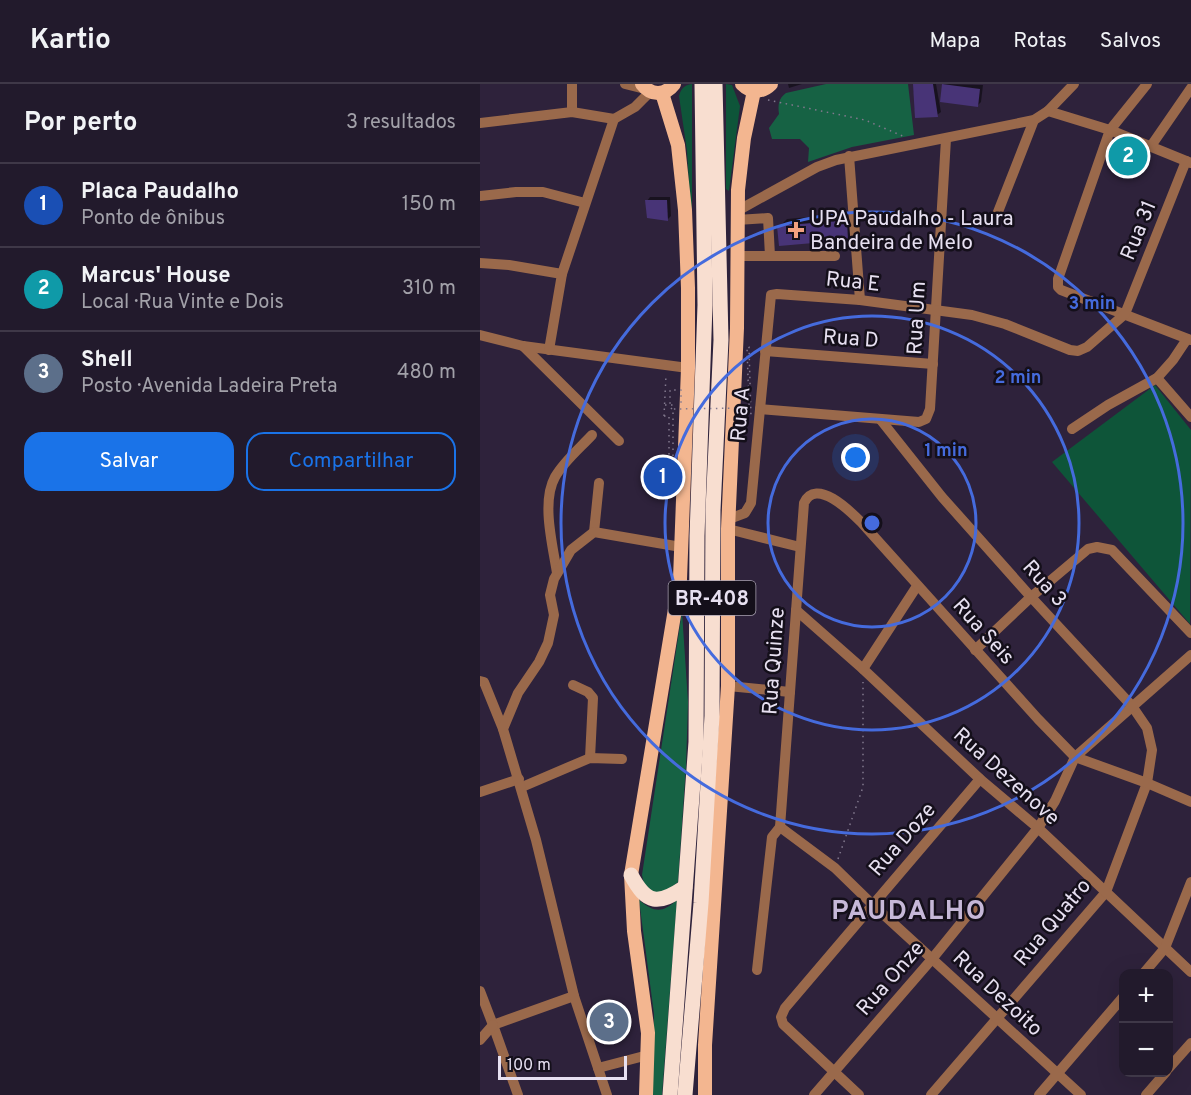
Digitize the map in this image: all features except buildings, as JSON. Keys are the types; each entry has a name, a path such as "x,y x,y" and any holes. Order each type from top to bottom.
{"highway":[{"name":"BR-408","path":"685,1095 701,903 712,716 713,510 721,340 709,101 702,84"},
{"name":"BR-408","path":"670,1095 694,783 697,702 697,536 709,101 715,84"},
{"path":"631,875 639,891 651,899 665,900 685,887"}],"main road":[{"path":"650,90 668,91 674,84"},
{"path":"705,1095 705,1045 728,686 729,524 740,167 749,91 766,89 771,84"},
{"path":"646,1095 648,1033 631,905 631,875 680,579 688,368 685,210 678,145 650,90"}],"street":[{"path":"572,84 572,112"},
{"path":"480,123 572,112 614,119 635,107 650,90 625,84"},
{"path":"737,215 817,167 849,156 946,139 1034,120 1048,111 1074,84"},
{"path":"1072,429 1108,405 1157,378 1189,340 1058,287 1058,279 1110,130 1147,84"},
{"path":"1151,147 1191,86"},
{"path":"1048,111 1110,130 1189,162"},
{"path":"549,350 562,274 614,119"},
{"path":"996,217 1034,120"},
{"name":"Rua Um","path":"880,419 919,422 926,419 929,413 946,139"},
{"path":"849,156 860,300"},
{"name":"Rua 31","path":"1125,314 1189,162"},
{"path":"480,196 543,192 585,203"},
{"path":"737,215 768,218 770,256"},
{"path":"737,256 835,256"},
{"path":"480,263 509,265 562,274"},
{"name":"Rua E","path":"769,299 777,294 860,300 989,319 1078,351 1087,347 1125,314"},
{"name":"Rua A","path":"729,524 745,513 751,503 769,299"},
{"path":"480,335 523,346 688,368"},
{"path":"523,346 619,441"},
{"name":"Rua D","path":"765,351 933,364"},
{"path":"1157,378 1191,417"},
{"path":"760,409 880,419"},
{"name":"Rua 3","path":"880,419 942,497 1143,720 1151,739 1152,759 1147,783"},
{"path":"557,573 549,520 552,486 560,470 592,435"},
{"path":"503,729 519,693 548,644 554,615 550,591 557,573 572,550 594,532 599,483"},
{"name":"Rua Seis","path":"806,499 816,494 824,495 841,503 861,522 1038,720 1075,757 1147,783 1191,802"},
{"name":"Rua Quinze","path":"757,970 772,837 780,827 800,547 806,499"},
{"path":"729,524 800,547"},
{"path":"594,532 681,547"},
{"path":"975,650 1031,597 1088,549 1097,547 1112,550 1191,633"},
{"path":"863,669 917,586"},
{"name":"Rua Dezenove","path":"796,610 863,669 980,779 1038,828 1191,972"},
{"path":"1075,757 1191,655"},
{"path":"480,671 482,681 503,729 520,783 574,996 607,1095"},
{"path":"573,685 588,692 593,698 590,758"},
{"path":"728,686 790,692"},
{"name":"Rua Onze","path":"814,1095 932,959 1038,828 1075,757"},
{"path":"480,792 520,783 590,758 622,759"},
{"name":"Rua Doze","path":"834,1072 783,1024 781,1017 785,1008 980,779"},
{"name":"Rua Quatro","path":"931,1095 1106,892 1147,783"},
{"name":"Rua Dezoito","path":"780,827 835,868 1081,1095"},
{"path":"1147,969 1165,948 1191,882"},
{"path":"480,991 518,1095"},
{"path":"480,1040 493,1025 574,996"},
{"path":"1039,1095 1119,1002"},
{"path":"1173,1064 1191,1044"},
{"path":"598,1068 648,1055"},
{"path":"834,1072 858,1095"},
{"path":"1146,1095 1162,1077"}],"path":[{"path":"749,91 865,120 919,143"},
{"path":"673,409 748,408 747,347 749,347 751,417"},
{"path":"664,405 681,405 681,390 670,390 670,406 673,409 673,465 669,464 669,416 664,416 664,405 666,365"},
{"path":"835,868 844,836 863,787 863,669"}],"green space":[{"path":"692,84 692,230 687,151 679,96 683,88"},
{"path":"726,84 732,85 740,106 729,191 726,189"},
{"path":"826,84 908,84 914,135 852,147 808,162 809,148 800,139 772,139 769,128 779,114 779,102 783,95"},
{"path":"1155,385 1191,430 1190,624 1052,462"},
{"path":"682,612 688,702 686,766 678,882 664,894 645,888 642,875"},
{"path":"639,900 658,910 677,900 662,1095 652,1095 654,1014"}],"place":[{"name":"Marcus' House","path":"1128,156"},
{"name":"UPA Paudalho - Laura Bandeira de Melo","path":"796,230"},
{"name":"Placa Paudalho","path":"663,477"},
{"name":"Shell","path":"609,1022"}],"district":[{"name":"PAUDALHO","path":"909,910"}]}
